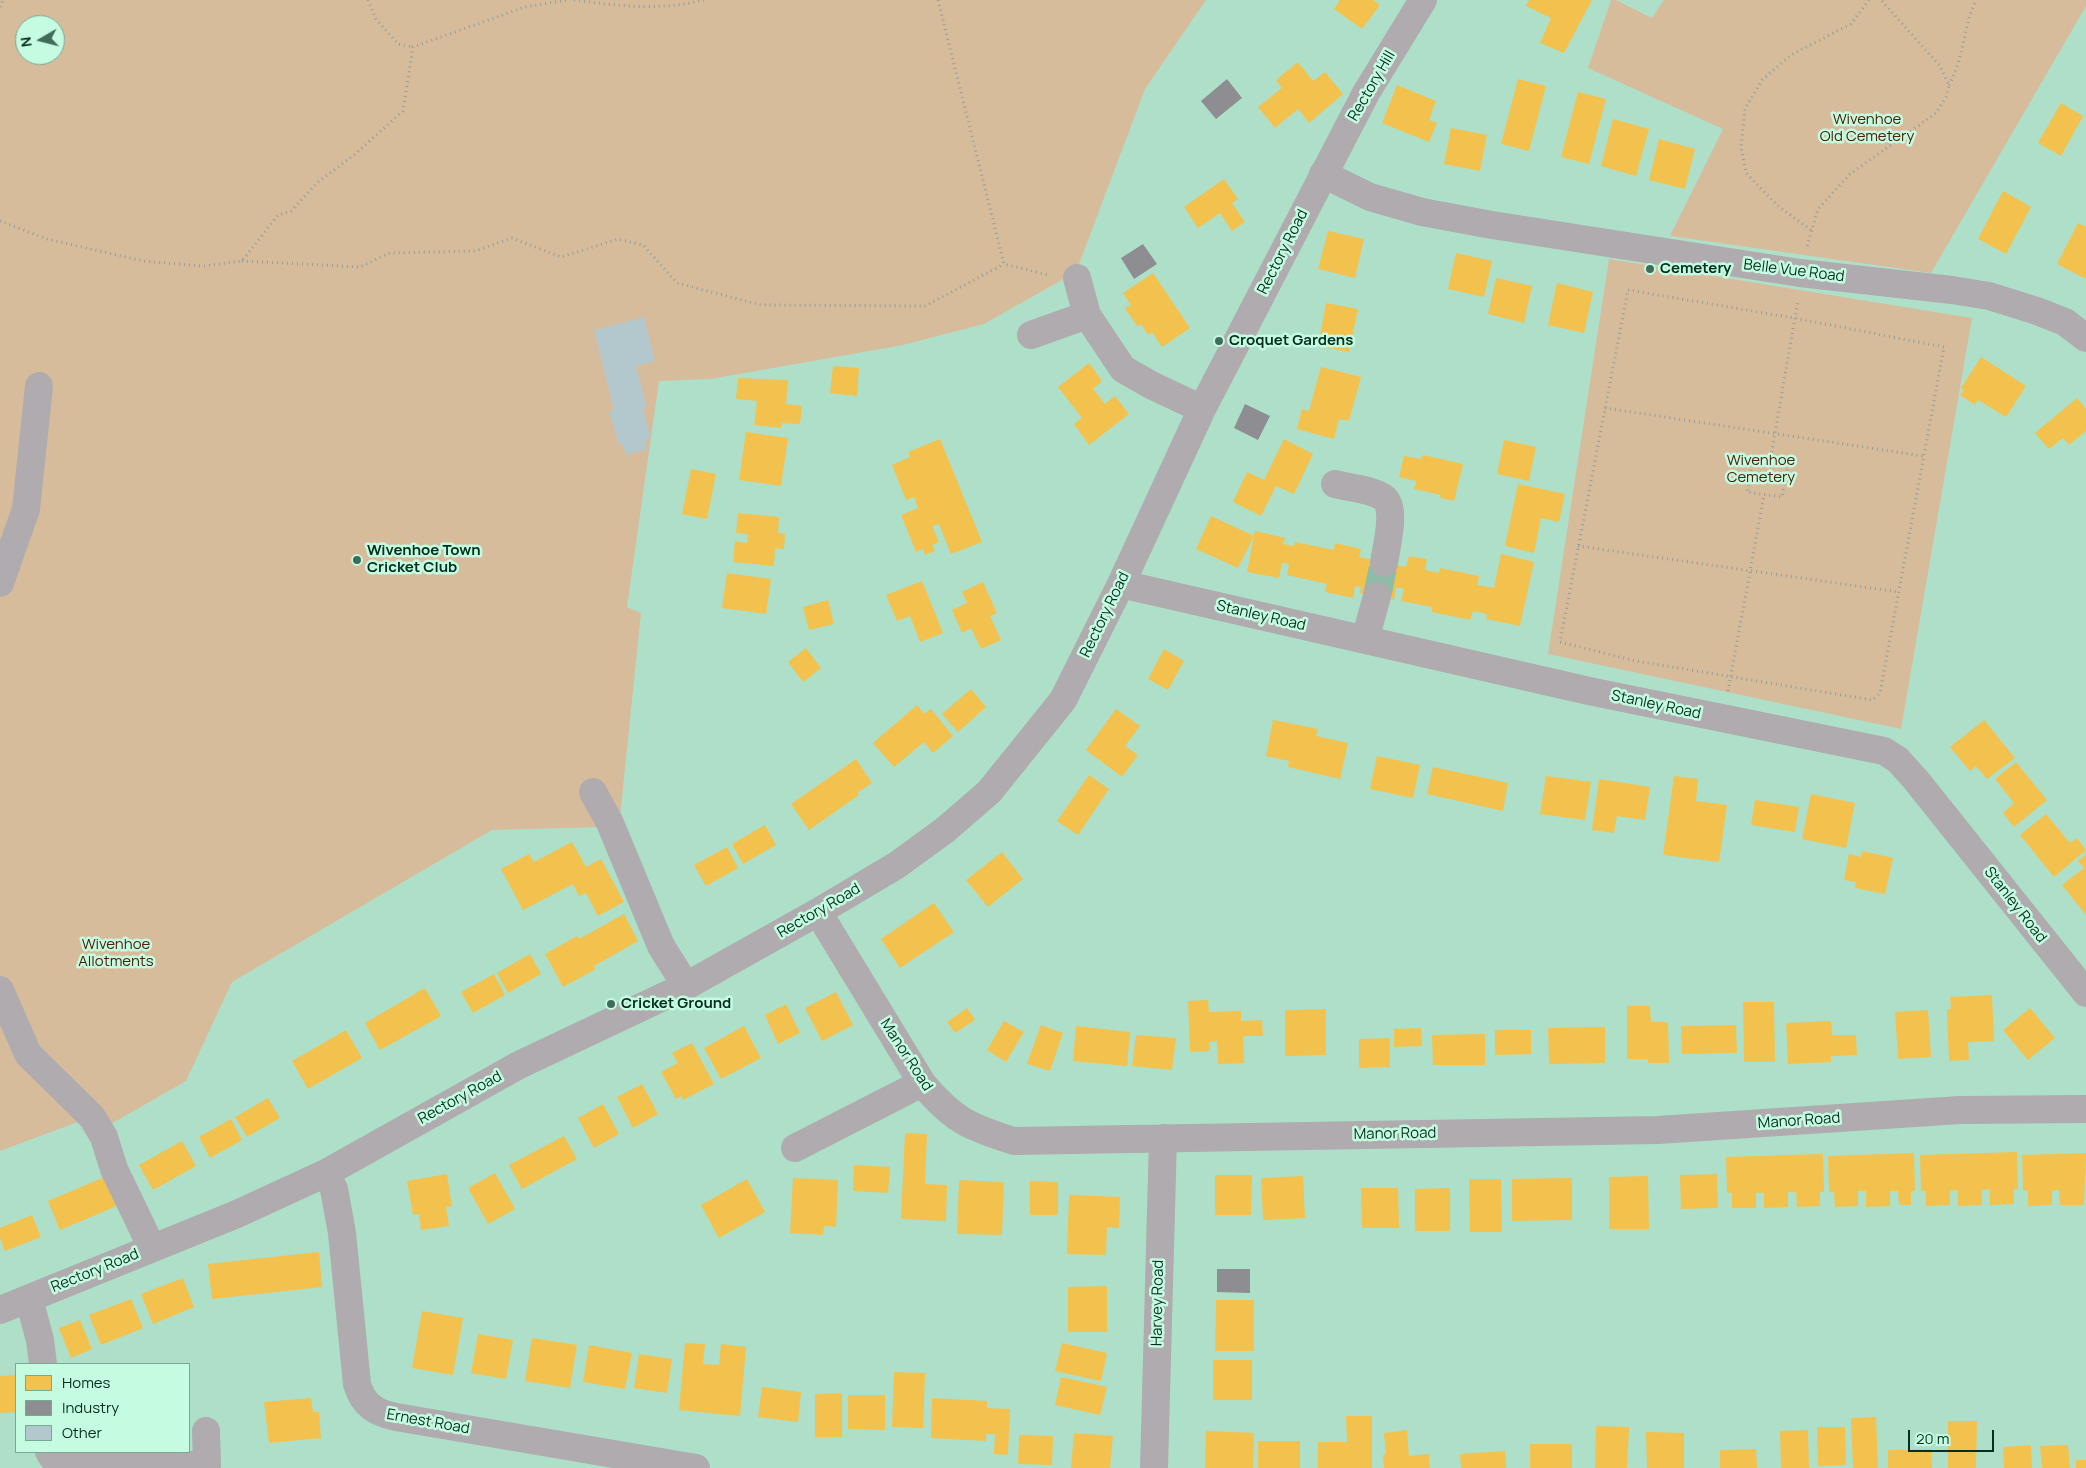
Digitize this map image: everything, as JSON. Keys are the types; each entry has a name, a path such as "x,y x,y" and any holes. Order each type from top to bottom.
{"street":[{"name":"Rectory Hill","path":"1323,174 1366,93 1423,0"},
{"name":"Belle Vue Road","path":"1323,174 1370,197 1422,212 1611,245 1800,273 1989,296 2065,322 2086,338"},
{"name":"Rectory Road","path":"0,1310 237,1214 326,1173 519,1065 686,986 896,866 945,830 989,792 1063,700 1121,584 1202,409 1323,174"},
{"path":"1077,278 1087,315 1123,369 1151,385 1202,409"},
{"path":"1030,334 1087,315"},
{"path":"0,583 26,509 39,386"},
{"path":"1335,484 1374,494 1384,498 1389,505 1390,517 1384,562"},
{"name":"Stanley Road","path":"1121,584 1723,720 1884,751 1898,760 1916,780 2086,993"},
{"path":"1366,640 1377,596"},
{"path":"593,792 610,823 661,946 686,986"},
{"name":"Manor Road","path":"818,912 922,1083 940,1105 970,1127 1014,1141 1658,1130 1960,1110 2086,1109"},
{"path":"0,990 28,1054 92,1117 104,1136 114,1169 152,1248"},
{"path":"795,1148 922,1083"},
{"name":"Harvey Road","path":"1154,1468 1162,1138"},
{"name":"Ernest Road","path":"326,1173 334,1189 342,1233 357,1384 361,1397 370,1407 380,1414 396,1417 696,1468"},
{"path":"29,1298 44,1363"},
{"path":"50,1453 53,1458 74,1466 207,1466 206,1431"}],"path":[{"path":"0,7 4,0"},
{"path":"368,0 376,19 398,44 413,47 525,7 567,0"},
{"path":"574,0 617,6 680,6 704,0"},
{"path":"938,0 1004,264"},
{"path":"1811,230 1779,207 1746,173 1741,148 1745,109 1762,80 1791,55 1851,24 1869,0"},
{"path":"1881,0 1940,66 1949,85"},
{"path":"1770,462 1794,318 1801,255 1807,246 1818,209 1850,174 1936,113 1946,97 1949,85 1956,72 1969,15 1976,0"},
{"path":"242,261 278,215 291,212 318,182 354,155 404,111 413,47"},
{"path":"0,221 47,239 143,261 202,266 242,261 360,267 390,253 475,251 512,238 561,256 618,239 643,245 677,283 761,305 925,306 1004,264 1052,276 1077,278"},
{"path":"1628,290 1794,318 1944,347 1880,694 1872,700 1636,661 1560,642 1628,290"},
{"path":"1605,408 1924,456"},
{"path":"1753,459 1770,462 1788,465 1782,498 1747,492 1753,459"},
{"path":"1723,720 1764,495"},
{"path":"1578,546 1899,592"}],"green space":[{"name":"Wivenhoe Allotments","path":"0,0 1206,0 1145,89 1076,272 984,324 903,345 711,379 659,381 627,607 641,613 620,817 604,827 492,830 232,982 186,1081 104,1128 91,1117 0,1151"},
{"name":"Wivenhoe Old Cemetery","path":"1611,0 1616,0 1652,18 1664,0 2086,0 2086,6 1931,273 1670,236 1723,129 1588,68"},
{"name":"Wivenhoe Cemetery","path":"1609,259 1972,318 1901,729 1548,654"}],"building: Homes":[{"path":"1340,0 1373,0 1380,5 1362,29 1334,9"},
{"path":"1529,0 1592,0 1564,53 1540,43 1551,18 1526,6"},
{"path":"1298,62 1313,81 1325,72 1343,94 1309,123 1298,109 1275,128 1258,107 1282,88 1276,80"},
{"path":"1518,79 1546,86 1529,151 1501,144"},
{"path":"1397,85 1436,101 1429,120 1437,123 1429,142 1382,123"},
{"path":"1578,92 1606,99 1589,164 1561,157"},
{"path":"2061,103 2083,116 2061,156 2038,143"},
{"path":"1613,119 1649,129 1636,176 1601,166"},
{"path":"1451,128 1487,135 1480,171 1444,164"},
{"path":"1659,139 1695,149 1685,189 1649,180"},
{"path":"1224,179 1238,199 1232,203 1245,222 1232,231 1220,213 1198,228 1184,207"},
{"path":"2003,191 2031,207 2006,254 1978,239"},
{"path":"2078,223 2086,227 2086,279 2057,264"},
{"path":"1328,231 1364,239 1355,278 1318,269"},
{"path":"1456,253 1492,261 1484,297 1448,289"},
{"path":"1153,273 1190,328 1162,347 1152,332 1148,335 1141,324 1137,326 1125,308 1131,305 1123,293"},
{"path":"1496,278 1532,286 1524,323 1488,314"},
{"path":"1557,283 1593,292 1584,333 1548,325"},
{"path":"1326,303 1358,309 1349,352 1318,346"},
{"path":"1981,357 2026,386 2006,417 1978,400 1975,405 1960,395 1964,390 1961,388"},
{"path":"1089,363 1102,381 1093,389 1105,404 1115,396 1129,414 1089,445 1074,424 1082,418 1058,387"},
{"path":"833,366 859,368 857,396 830,393"},
{"path":"1321,367 1361,377 1349,421 1339,419 1334,439 1297,429 1302,409 1309,411"},
{"path":"738,378 788,380 786,404 802,406 800,424 782,423 781,428 754,425 757,401 736,399"},
{"path":"2077,398 2086,409 2086,431 2069,445 2063,438 2049,449 2035,433"},
{"path":"746,432 788,438 781,486 739,480"},
{"path":"940,439 982,542 951,554 939,524 932,526 939,542 932,545 935,551 925,555 923,549 916,552 901,515 918,508 914,497 906,500 892,465 910,457 908,452"},
{"path":"1284,439 1313,454 1294,494 1276,486 1261,516 1233,502 1247,472 1264,480"},
{"path":"1504,440 1536,447 1529,481 1497,474"},
{"path":"1423,455 1463,464 1454,501 1440,498 1441,495 1414,489 1416,481 1399,477 1404,456 1421,459"},
{"path":"691,469 716,474 707,519 682,514"},
{"path":"1518,484 1565,494 1559,522 1541,518 1534,553 1505,546"},
{"path":"738,513 779,517 778,533 785,534 784,549 775,548 774,566 733,562 735,541 747,543 748,534 736,533"},
{"path":"1211,516 1254,536 1238,568 1196,549"},
{"path":"1255,531 1285,538 1283,544 1294,546 1295,542 1334,550 1335,543 1361,549 1359,557 1406,567 1409,556 1427,559 1425,570 1439,573 1440,568 1479,576 1477,585 1494,588 1501,554 1534,562 1520,626 1486,619 1487,614 1473,611 1470,620 1432,612 1432,607 1401,601 1404,589 1396,587 1394,600 1360,593 1361,587 1355,586 1353,598 1325,592 1327,584 1287,575 1289,564 1282,563 1279,578 1247,572"},
{"path":"727,573 771,579 766,614 722,608"},
{"path":"922,581 943,633 920,642 910,616 897,621 886,595"},
{"path":"983,582 997,613 990,616 1001,640 981,649 971,628 962,633 952,610 967,603 962,592"},
{"path":"828,600 834,624 809,630 803,607"},
{"path":"806,648 821,668 803,682 788,662"},
{"path":"1164,649 1184,661 1168,690 1148,679"},
{"path":"971,689 986,707 958,732 942,714"},
{"path":"917,705 924,714 931,709 953,736 933,753 924,742 894,767 873,743"},
{"path":"1116,709 1140,726 1125,746 1138,755 1122,777 1086,750"},
{"path":"1273,720 1318,729 1316,736 1348,743 1340,779 1288,767 1289,761 1266,756"},
{"path":"1984,720 2015,758 1987,779 1976,766 1970,771 1950,747"},
{"path":"1377,756 1420,765 1413,798 1370,789"},
{"path":"856,759 872,783 857,793 859,795 809,830 791,804"},
{"path":"2016,762 2047,800 2014,827 2003,813 2014,803 1995,779"},
{"path":"1433,767 1508,783 1503,811 1427,794"},
{"path":"1089,775 1109,789 1078,835 1057,821"},
{"path":"1546,776 1591,782 1585,820 1540,814"},
{"path":"1674,776 1698,779 1696,801 1727,805 1719,862 1663,855"},
{"path":"1599,779 1650,787 1645,820 1617,816 1614,833 1592,830"},
{"path":"1811,794 1855,803 1846,848 1802,839"},
{"path":"1755,800 1799,807 1795,832 1751,825"},
{"path":"2046,814 2070,843 2077,838 2086,850 2054,877 2020,835"},
{"path":"765,825 776,845 743,864 732,844"},
{"path":"572,842 586,867 601,859 624,902 598,916 586,893 579,896 573,884 523,910 501,869 529,854 534,862"},
{"path":"727,847 738,868 706,886 694,865"},
{"path":"1862,851 1893,858 1885,894 1855,888 1856,882 1844,880 1849,854 1861,857"},
{"path":"1002,852 1023,879 988,907 966,880"},
{"path":"2086,854 2086,915 2062,885 2084,868 2078,861"},
{"path":"934,903 954,932 900,968 881,939"},
{"path":"624,914 638,941 594,966 596,969 563,987 545,954 577,936 579,939"},
{"path":"530,954 541,974 508,993 497,973"},
{"path":"494,974 505,995 473,1013 461,992"},
{"path":"425,988 441,1016 380,1050 365,1023"},
{"path":"836,992 853,1025 822,1041 805,1008"},
{"path":"1992,995 1994,1041 1968,1042 1969,1060 1949,1061 1947,1009 1951,1009 1950,997"},
{"path":"1208,1000 1209,1012 1241,1011 1241,1021 1262,1020 1263,1036 1243,1036 1244,1063 1218,1064 1217,1041 1209,1042 1210,1051 1190,1052 1188,1001"},
{"path":"1743,1002 1774,1002 1775,1062 1744,1062"},
{"path":"786,1004 800,1033 778,1044 765,1015"},
{"path":"1627,1006 1650,1006 1651,1022 1668,1022 1669,1063 1648,1063 1648,1059 1627,1059"},
{"path":"967,1008 975,1020 955,1033 947,1022"},
{"path":"2030,1008 2055,1038 2028,1060 2003,1030"},
{"path":"1326,1009 1326,1055 1285,1056 1285,1010"},
{"path":"1928,1010 1931,1057 1898,1059 1895,1012"},
{"path":"1004,1021 1024,1032 1006,1062 987,1050"},
{"path":"1831,1021 1832,1035 1856,1035 1857,1055 1831,1056 1831,1062 1788,1064 1786,1023"},
{"path":"1041,1025 1063,1033 1050,1071 1027,1064"},
{"path":"1736,1025 1737,1053 1682,1054 1681,1026"},
{"path":"744,1026 761,1058 721,1079 704,1048"},
{"path":"1076,1026 1130,1032 1127,1066 1073,1061"},
{"path":"1605,1027 1605,1063 1549,1064 1548,1028"},
{"path":"1421,1028 1422,1046 1394,1047 1394,1029"},
{"path":"346,1030 362,1058 308,1089 292,1061"},
{"path":"1495,1030 1531,1030 1531,1054 1495,1055"},
{"path":"1485,1034 1485,1065 1433,1065 1432,1035"},
{"path":"1136,1035 1176,1038 1172,1070 1132,1066"},
{"path":"1390,1038 1390,1067 1359,1068 1359,1039"},
{"path":"692,1043 714,1084 683,1100 681,1096 676,1099 661,1072 678,1063 672,1053"},
{"path":"642,1084 658,1114 633,1128 617,1097"},
{"path":"268,1098 280,1118 247,1137 235,1117"},
{"path":"603,1104 619,1134 594,1148 578,1118"},
{"path":"231,1119 242,1140 210,1158 199,1137"},
{"path":"905,1133 927,1134 925,1184 947,1185 946,1221 901,1219"},
{"path":"564,1136 577,1159 522,1189 509,1165"},
{"path":"182,1141 196,1166 153,1190 139,1165"},
{"path":"2017,1152 2018,1189 2014,1189 2014,1204 1990,1205 1990,1189 1982,1190 1982,1205 1958,1206 1958,1190 1954,1190 1950,1191 1950,1205 1926,1206 1926,1191 1921,1191 1920,1155"},
{"path":"1914,1153 1915,1191 1911,1191 1911,1205 1899,1205 1898,1191 1890,1191 1890,1206 1866,1207 1866,1191 1858,1191 1858,1206 1835,1207 1834,1192 1829,1192 1828,1156"},
{"path":"2086,1153 2084,1205 2060,1205 2059,1190 2055,1190 2052,1191 2052,1205 2028,1206 2028,1190 2023,1191 2022,1155"},
{"path":"1823,1154 1824,1192 1820,1192 1820,1206 1797,1207 1796,1192 1788,1192 1788,1207 1764,1208 1764,1193 1756,1193 1756,1208 1732,1208 1732,1193 1727,1193 1726,1157"},
{"path":"854,1165 890,1167 888,1193 853,1191"},
{"path":"495,1173 515,1209 488,1224 468,1188"},
{"path":"447,1174 452,1206 446,1207 449,1226 421,1230 419,1214 413,1215 407,1181"},
{"path":"1717,1174 1718,1208 1681,1209 1680,1175"},
{"path":"1215,1175 1252,1175 1251,1215 1215,1215"},
{"path":"107,1176 119,1205 60,1230 48,1201"},
{"path":"1303,1176 1305,1218 1263,1220 1261,1178"},
{"path":"1648,1176 1649,1229 1609,1229 1609,1177"},
{"path":"793,1178 838,1180 836,1227 824,1226 823,1235 790,1233"},
{"path":"1572,1178 1572,1220 1512,1221 1512,1179"},
{"path":"747,1179 765,1212 719,1238 701,1205"},
{"path":"1469,1179 1501,1179 1502,1232 1470,1232"},
{"path":"959,1180 1004,1182 1002,1235 957,1234"},
{"path":"1030,1181 1058,1182 1058,1215 1030,1215"},
{"path":"1361,1188 1398,1188 1399,1228 1362,1228"},
{"path":"1450,1188 1450,1231 1415,1231 1415,1189"},
{"path":"1069,1195 1120,1197 1119,1228 1107,1227 1106,1255 1067,1254"},
{"path":"32,1215 41,1237 5,1251 0,1238 0,1228"},
{"path":"319,1252 322,1287 212,1299 208,1264"},
{"path":"183,1278 194,1307 153,1324 141,1294"},
{"path":"1107,1286 1107,1332 1068,1332 1068,1287"},
{"path":"131,1299 143,1328 101,1345 89,1315"},
{"path":"1216,1300 1254,1300 1254,1351 1215,1351"},
{"path":"422,1311 463,1318 453,1375 412,1368"},
{"path":"80,1320 92,1349 71,1358 59,1328"},
{"path":"478,1334 513,1340 506,1379 471,1373"},
{"path":"532,1338 577,1345 570,1388 525,1381"},
{"path":"685,1343 705,1344 703,1364 719,1365 721,1344 746,1347 740,1416 679,1410"},
{"path":"1062,1343 1107,1353 1101,1381 1055,1371"},
{"path":"589,1345 632,1353 625,1389 583,1382"},
{"path":"639,1354 672,1359 667,1393 634,1388"},
{"path":"1213,1360 1252,1360 1252,1400 1213,1400"},
{"path":"894,1372 925,1373 923,1428 892,1427"},
{"path":"15,1375 15,1412 0,1413 0,1376"},
{"path":"1061,1377 1107,1387 1100,1415 1055,1405"},
{"path":"762,1387 801,1392 798,1422 758,1417"},
{"path":"842,1393 842,1437 815,1437 815,1394"},
{"path":"848,1395 885,1395 885,1430 848,1429"},
{"path":"311,1398 313,1412 319,1412 321,1438 269,1443 264,1402"},
{"path":"932,1398 987,1401 987,1408 1010,1409 1008,1455 994,1454 995,1434 986,1434 986,1441 931,1438"},
{"path":"1346,1416 1372,1416 1372,1468 1318,1468 1318,1442 1347,1442"},
{"path":"1876,1417 1878,1468 1853,1468 1851,1418"},
{"path":"1948,1421 1977,1421 1976,1468 1948,1468"},
{"path":"1596,1426 1629,1427 1627,1468 1595,1468"},
{"path":"1817,1427 1845,1427 1846,1465 1818,1466"},
{"path":"1407,1430 1409,1456 1429,1454 1430,1468 1384,1468 1383,1455 1386,1454 1384,1433"},
{"path":"1808,1430 1809,1468 1781,1468 1780,1431"},
{"path":"1206,1431 1254,1433 1253,1468 1205,1468"},
{"path":"1646,1432 1684,1433 1684,1468 1647,1468"},
{"path":"1074,1433 1113,1436 1110,1468 1071,1468"},
{"path":"1019,1435 1053,1436 1052,1465 1018,1464"},
{"path":"1258,1441 1300,1441 1300,1468 1258,1468"},
{"path":"1530,1444 1572,1444 1572,1468 1530,1468"},
{"path":"2031,1445 2032,1468 2004,1468 2003,1447"},
{"path":"2068,1445 2070,1468 2042,1468 2040,1446"},
{"path":"1756,1449 1757,1468 1720,1468 1720,1450"},
{"path":"1931,1449 1932,1468 1888,1468 1888,1450"},
{"path":"1505,1451 1506,1468 1461,1468 1460,1454"},
{"path":"2076,1460 2086,1460 2086,1468 2076,1468"}],"building: Industry":[{"path":"1227,79 1242,98 1216,119 1201,101"},
{"path":"1143,244 1157,264 1134,279 1121,258"},
{"path":"1245,404 1270,416 1258,440 1234,428"},
{"path":"1217,1269 1250,1269 1250,1293 1217,1292"}],"building: Other":[{"path":"644,317 655,361 636,366 647,408 643,409 651,439 645,440 647,449 626,455 623,444 619,445 609,411 614,410 594,330"}],"tunnel":[{"path":"1377,596 1384,563"}],"place":[{"name":"Cemetery","path":"1650,269"},
{"name":"Croquet Gardens","path":"1219,341"},
{"name":"Wivenhoe Town Cricket Club","path":"357,560"},
{"name":"Cricket Ground","path":"611,1004"}]}
